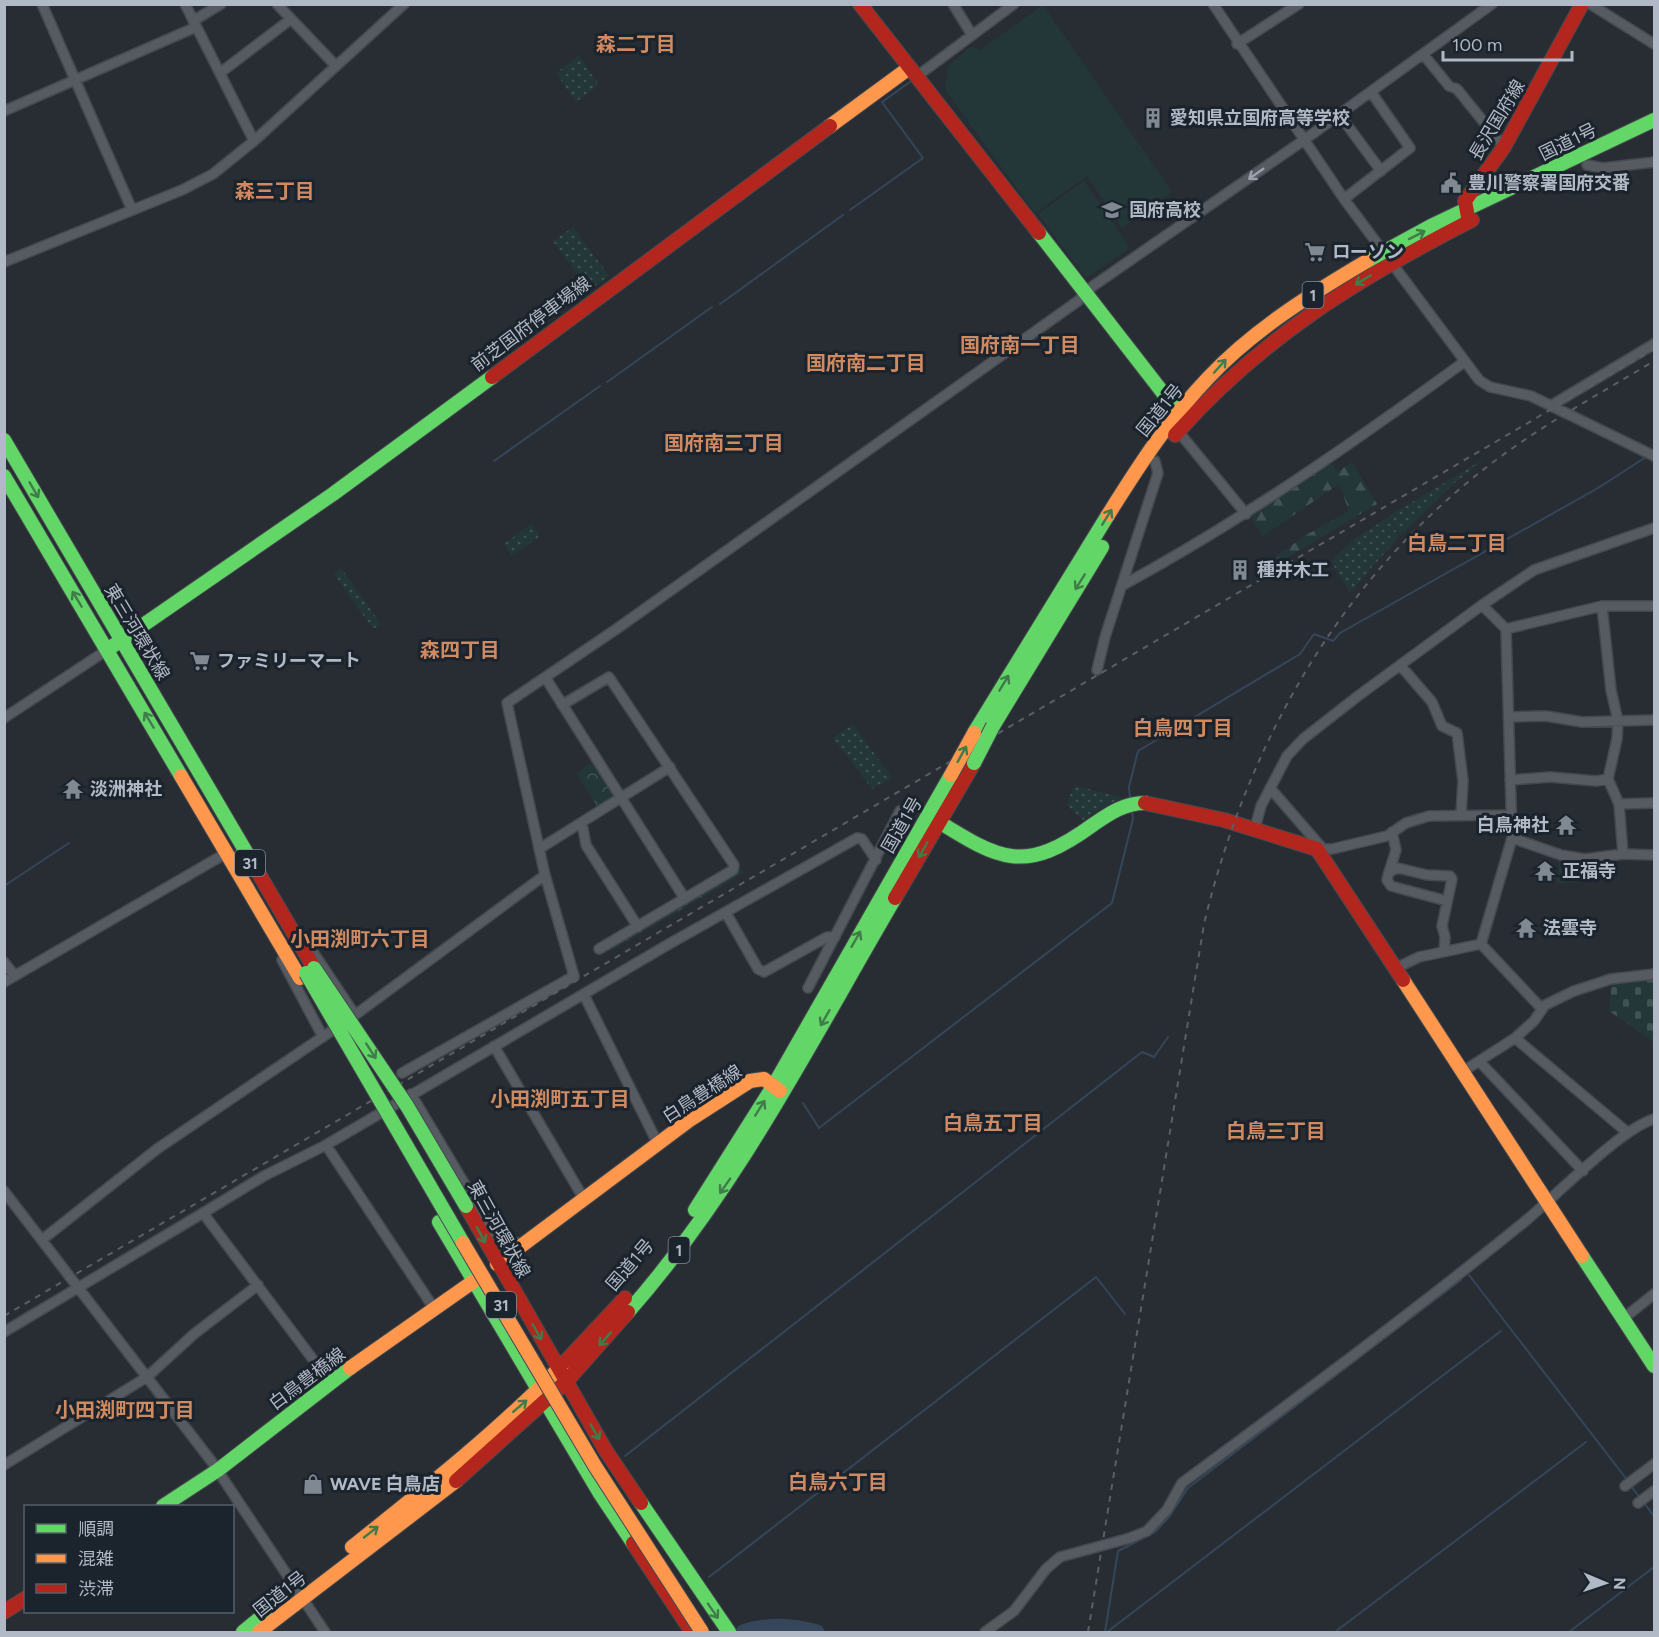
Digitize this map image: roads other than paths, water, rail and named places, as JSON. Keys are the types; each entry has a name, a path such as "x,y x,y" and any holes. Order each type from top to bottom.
{"main road":[{"path":"860,4 1167,398 1186,414"},
{"name":"長沢国府線","path":"1468,216 1465,201 1504,147 1582,4"},
{"name":"前芝国府停車場線","path":"107,650 333,494 912,72"},
{"name":"国道1号","path":"935,819 951,775 974,733 1126,485 1186,414 1256,352 1389,257 1654,120"},
{"name":"国道1号","path":"1468,216 1587,165 1654,133"},
{"name":"国道1号","path":"243,1632 299,1595 468,1472 651,1286 731,1178 778,1089 935,819 974,763 993,726 1155,460 1178,431 1186,414"},
{"name":"東三河環状線","path":"4,440 190,757 230,851 266,901 373,1092 595,1466 702,1632"},
{"name":"東三河環状線","path":"4,476 107,650 306,973 407,1106 606,1451 729,1632"},
{"path":"935,819 994,853 1021,860 1057,850 1111,813 1135,802 1255,828 1300,840 1320,849 1394,969 1654,1366"},
{"name":"東三河環状線","path":"306,973 379,1121 599,1492 673,1607 692,1632"},
{"name":"白鳥豊橋線","path":"497,1264 658,1144 750,1082 764,1079 778,1089"},
{"name":"白鳥豊橋線","path":"165,1505 218,1470 330,1382 474,1281"},
{"name":"国道1号","path":"259,1632 299,1595"},
{"path":"4,1612 24,1599"}],"street":[{"path":"42,4 132,210"},
{"path":"185,4 254,141"},
{"path":"4,111 76,81 195,24 221,4"},
{"path":"277,4 336,66"},
{"path":"4,262 201,181 254,141 404,4"},
{"path":"953,4 972,35"},
{"path":"912,72 972,35 1014,4"},
{"path":"1213,4 1237,44 1344,199 1479,380 1490,387 1531,396 1552,405 1654,456"},
{"path":"1237,44 1299,4"},
{"path":"402,1073 574,975 545,875 507,703 715,560 1492,4"},
{"path":"1590,4 1654,44"},
{"path":"219,73 291,18"},
{"path":"1423,54 1449,86 1457,89 1504,147"},
{"path":"1344,199 1410,148 1371,92"},
{"path":"1339,114 1381,171"},
{"path":"1587,165 1603,168 1654,162"},
{"path":"1552,405 1654,344"},
{"path":"1123,585 1246,514 1464,362"},
{"path":"1178,431 1246,514"},
{"path":"1097,670 1138,530 1158,473 1155,460"},
{"path":"1255,828 1270,788 1287,756 1295,747 1400,665 1534,570 1654,528"},
{"path":"1481,944 1512,838 1506,629 1482,605"},
{"path":"1506,629 1602,606 1654,606"},
{"path":"1602,606 1611,690 1618,721 1617,739 1608,779 1619,804 1623,854"},
{"path":"4,718 107,650"},
{"path":"1400,665 1432,702 1442,726 1457,733 1463,780 1461,815"},
{"path":"562,705 609,676 734,865 733,870 599,949"},
{"path":"545,677 684,899"},
{"path":"1509,717 1546,716 1582,722 1654,720"},
{"path":"190,757 212,783 321,965 355,1015"},
{"path":"539,849 670,767"},
{"path":"1510,780 1550,777 1596,781 1608,779"},
{"path":"1270,788 1320,849 1387,836 1406,823 1429,816 1510,815"},
{"path":"1619,804 1654,803"},
{"path":"808,988 900,811"},
{"path":"582,823 586,845 638,927"},
{"path":"1392,832 1396,850 1387,880 1391,886 1447,901"},
{"path":"4,1332 264,1176 326,1145 856,838 862,838 876,860"},
{"path":"1512,838 1561,855 1584,859 1623,854 1654,855"},
{"path":"4,982 230,851 296,990 323,1037"},
{"path":"1389,872 1398,868 1427,875 1450,876 1452,879 1442,926 1445,936 1444,951"},
{"path":"43,1239 157,1149 355,1015 545,875"},
{"path":"726,913 759,969 764,972 827,938 835,937"},
{"path":"1394,969 1419,957 1481,944"},
{"path":"1481,944 1542,1010"},
{"path":"4,962 15,976"},
{"path":"1462,1072 1515,1038 1534,1021 1542,1010 1574,991 1611,979 1654,974"},
{"path":"584,995 658,1144"},
{"path":"1515,1038 1628,1133"},
{"path":"494,1046 584,1199"},
{"path":"1479,1061 1582,1171"},
{"path":"411,1094 495,1235 501,1239 524,1244"},
{"path":"985,1632 1014,1611 1046,1569 1060,1557 1130,1538 1147,1531 1167,1510 1182,1483 1336,1369 1547,1203 1628,1133 1654,1119"},
{"path":"326,1145 435,1310"},
{"path":"4,1191 218,1470 325,1632"},
{"path":"204,1213 330,1382"},
{"path":"4,1465 147,1377 194,1334 258,1285"},
{"path":"1624,1318 1654,1294"},
{"path":"1625,1486 1654,1464"},
{"path":"1638,1503 1654,1491"}],"waterway":[{"path":"850,210 923,158 882,102 910,82"},
{"path":"720,304 843,215"},
{"path":"607,382 712,307"},
{"path":"494,461 600,386"},
{"path":"1130,798 1129,787 1138,751 1300,654 1314,634 1333,641 1340,633 1598,488 1646,457"},
{"path":"803,1103 819,1128 1112,903 1133,819 1132,809"},
{"path":"4,886 69,843"},
{"path":"625,1456 1142,1052 1154,1057 1168,1037"},
{"path":"1469,1275 1628,1481"},
{"path":"709,1577 1096,1277 1125,1314"},
{"path":"1105,1632 1118,1551 1155,1532 1169,1517 1188,1488 1461,1280"},
{"path":"1107,1632 1501,1331"},
{"path":"1335,1632 1586,1442"},
{"path":"1631,1486 1640,1498"},
{"path":"1644,1503 1654,1516"},
{"path":"1569,1632 1654,1567"},
{"path":"743,1632 780,1626 817,1632"}],"railway":[{"path":"4,1316 1654,349"},
{"path":"1088,1632 1204,924 1223,856 1247,790 1275,726 1309,666 1348,608 1392,555 1441,505 1515,446 1654,361"}],"place":[{"name":"愛知県立国府高等学校","path":"1153,118"},
{"name":"豊川警察署国府交番","path":"1451,183"},
{"name":"国府高校","path":"1112,210"},
{"name":"ローソン","path":"1315,252"},
{"name":"種井木工","path":"1240,570"},
{"name":"ファミリーマート","path":"200,661"},
{"name":"淡洲神社","path":"73,789"},
{"name":"白鳥神社","path":"1566,825"},
{"name":"正福寺","path":"1545,871"},
{"name":"法雲寺","path":"1526,928"},
{"name":"WAVE 白鳥店","path":"313,1484"}],"district":[{"name":"森二丁目","path":"636,44"},
{"name":"森三丁目","path":"275,191"},
{"name":"国府南一丁目","path":"1020,345"},
{"name":"国府南二丁目","path":"866,363"},
{"name":"国府南三丁目","path":"724,443"},
{"name":"白鳥二丁目","path":"1457,543"},
{"name":"森四丁目","path":"460,650"},
{"name":"白鳥四丁目","path":"1183,728"},
{"name":"小田渕町六丁目","path":"360,939"},
{"name":"小田渕町五丁目","path":"560,1099"},
{"name":"白鳥五丁目","path":"993,1123"},
{"name":"白鳥三丁目","path":"1276,1131"},
{"name":"小田渕町四丁目","path":"125,1410"},
{"name":"白鳥六丁目","path":"838,1482"}]}
